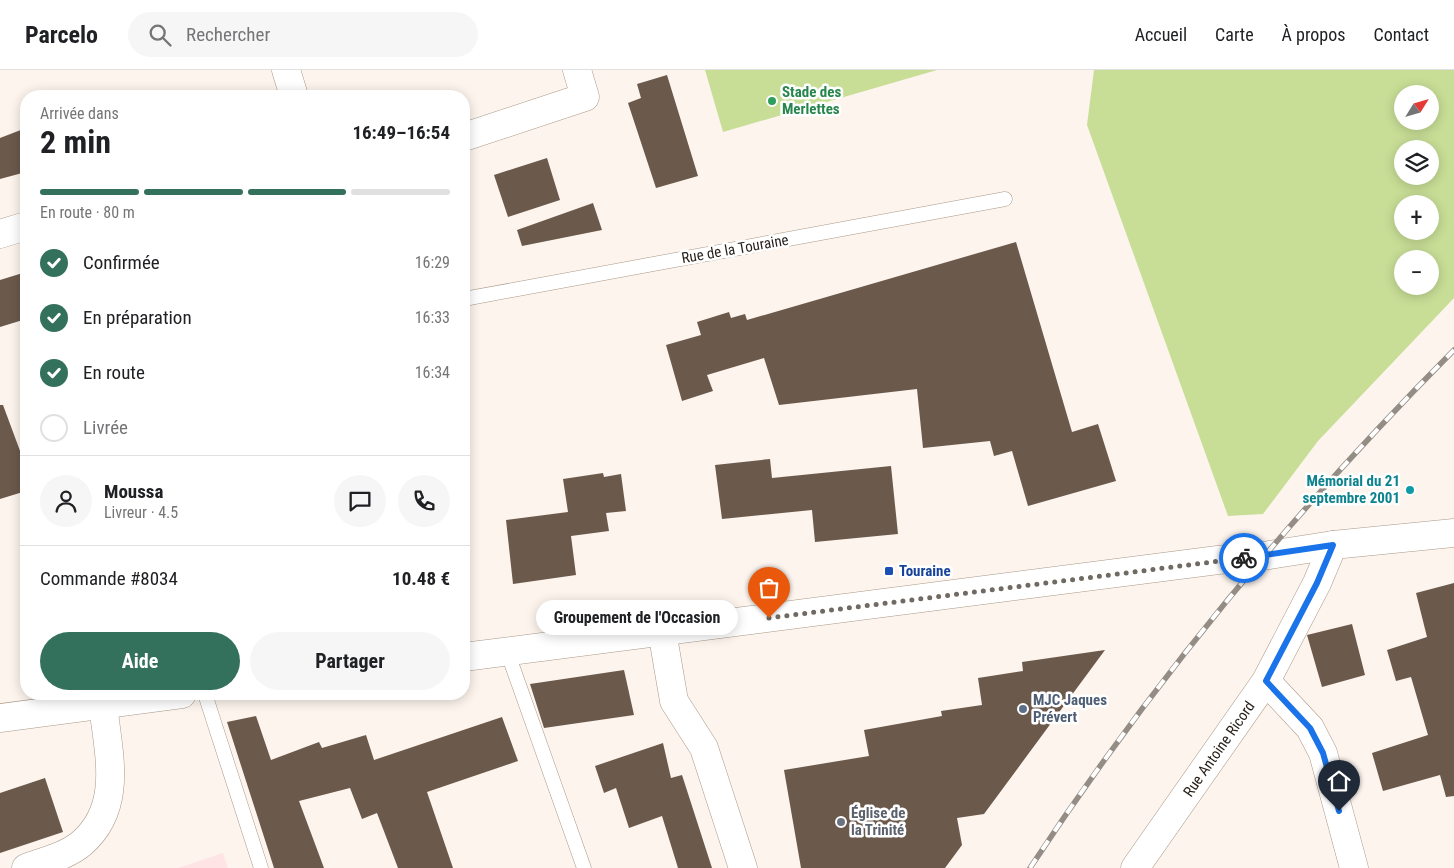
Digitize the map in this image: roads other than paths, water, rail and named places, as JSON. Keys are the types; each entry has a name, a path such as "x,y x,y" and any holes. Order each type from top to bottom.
{"street":[{"path":"286,70 292,90"},
{"path":"470,135 585,97 577,70"},
{"path":"0,234 20,228"},
{"path":"470,656 1218,560 1264,556 1333,545 1454,533"},
{"name":"Rue Antoine Ricord","path":"1135,868 1266,681 1317,583 1333,545"},
{"path":"662,632 674,701 704,748 743,868"},
{"path":"1266,681 1310,728 1323,753 1354,868"},
{"path":"0,718 135,700"},
{"path":"26,868 64,854 82,844 96,826 108,804 111,781 103,704"}],"lane":[{"name":"Rue de la Touraine","path":"470,298 1006,199"},
{"path":"507,651 584,868"},
{"path":"207,700 261,868"}],"railway":[{"path":"1030,868 1126,731 1229,598 1338,472 1454,350"}],"place":[{"name":"Stade des Merlettes","path":"772,101"},
{"name":"Mémorial du 21 septembre 2001","path":"1410,490"},
{"name":"Touraine","path":"889,571"},
{"name":"Groupement de l'Occasion","path":"769,618"},
{"name":"MJC Jaques Prévert","path":"1023,709"},
{"name":"Église de la Trinité","path":"841,822"}]}
